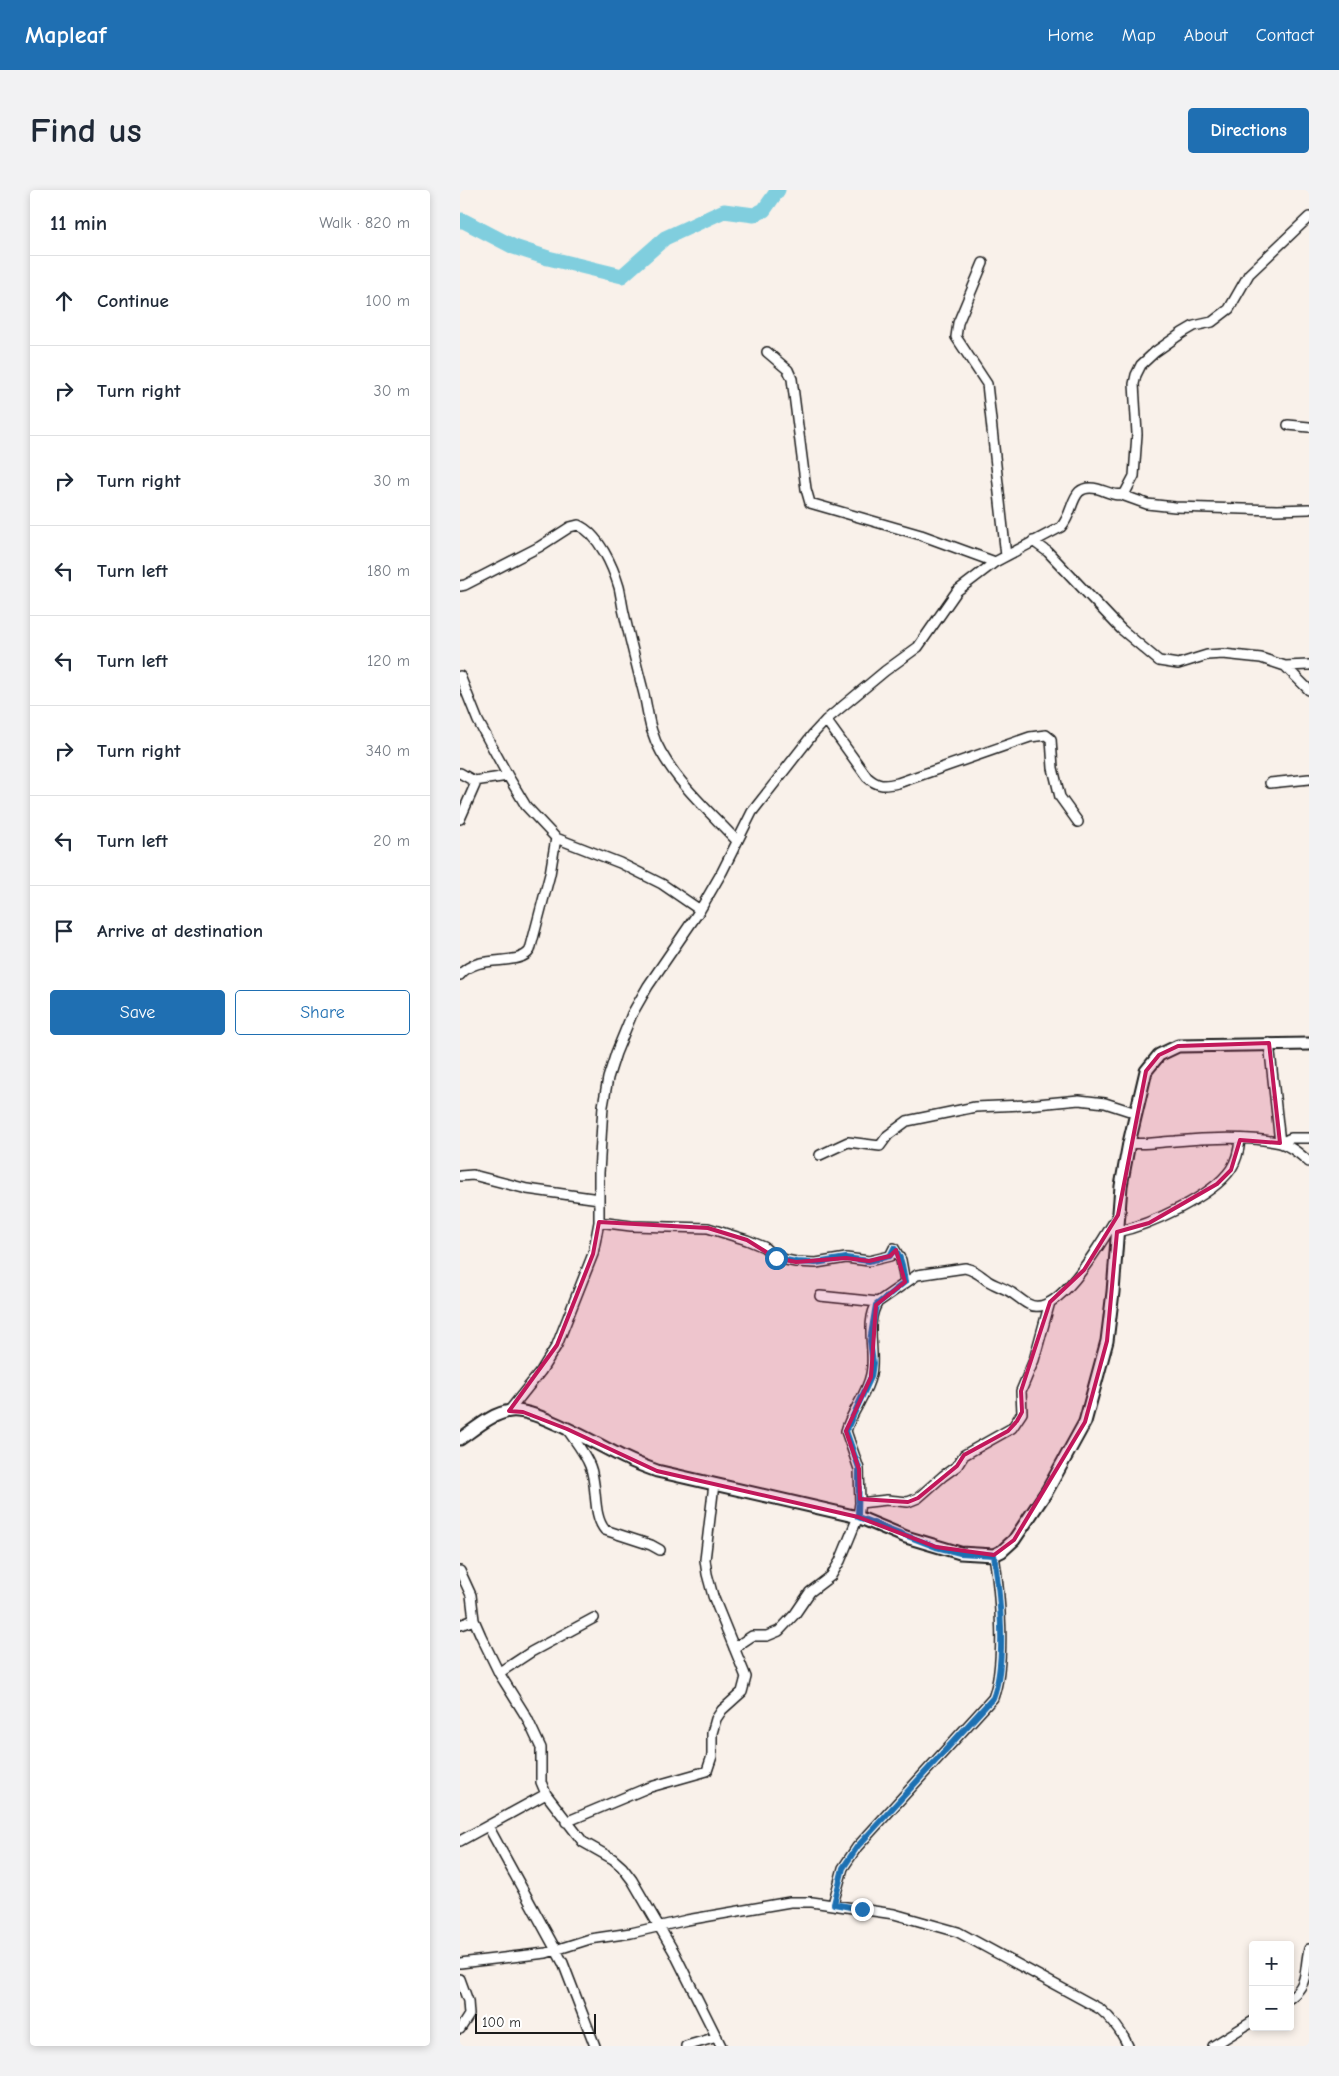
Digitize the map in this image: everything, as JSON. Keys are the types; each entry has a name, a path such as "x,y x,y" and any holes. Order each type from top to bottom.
{"street":[{"path":"1122,495 1129,487 1134,476 1136,434 1134,384 1140,365 1182,333 1194,326 1212,322 1229,310 1250,274 1309,217"},
{"path":"983,263 958,323 956,337 987,384 1006,556"},
{"path":"767,352 788,370 792,379 806,489 810,503 921,535 995,562"},
{"path":"1288,425 1309,428"},
{"path":"510,1411 532,1383 557,1345 593,1254 599,1222 604,1106 608,1078 632,1014 648,986 700,910 722,872 752,812 812,734 826,720 885,672 913,652 957,591 995,562 1057,529 1065,522 1078,492 1083,488 1088,487 1122,495 1147,504 1175,507 1309,509"},
{"path":"460,586 538,547 570,527 578,525 588,532 602,550 619,588 636,668 644,695 648,721 653,736 674,772 687,789 737,841"},
{"path":"1033,541 1048,552 1121,629 1159,661 1178,664 1207,655 1223,654 1270,660 1284,666 1309,690"},
{"path":"1284,666 1309,665"},
{"path":"460,676 462,689 508,776 526,806 556,838 662,884 700,910"},
{"path":"826,720 867,777 875,784 884,786 898,783 1030,737 1046,734 1051,739 1053,768 1060,797 1078,822"},
{"path":"460,773 474,781 508,776"},
{"path":"1270,783 1309,779"},
{"path":"460,819 475,785 474,781"},
{"path":"460,975 472,966 488,961 520,959 527,955 530,950 550,874 556,838"},
{"path":"1269,1043 1280,1143"},
{"path":"460,1439 486,1420 510,1411 523,1412 567,1429 626,1459 657,1471 858,1517 936,1547 960,1553 994,1555 1002,1551 1014,1540 1047,1491 1085,1422 1107,1340 1113,1292 1118,1216 1129,1143 1146,1071 1159,1055 1178,1046 1269,1043 1309,1044"},
{"path":"820,1155 848,1142 880,1146 888,1135 907,1121 975,1108 1027,1106 1078,1100 1105,1103 1136,1113"},
{"path":"1129,1143 1139,1145 1176,1141 1240,1140 1280,1143 1291,1138 1309,1138"},
{"path":"1117,1232 1149,1223 1218,1184 1231,1170 1238,1156 1240,1140"},
{"path":"1280,1143 1309,1162"},
{"path":"460,1176 474,1175 527,1189 599,1199"},
{"path":"734,1648 752,1636 767,1636 776,1633 796,1614 810,1592 831,1576 858,1517 860,1503 859,1468 846,1431 871,1377 873,1363 870,1341 875,1309 878,1302 917,1275 965,1268 977,1272 1029,1305 1041,1306 1050,1302 1072,1284 1084,1270 1118,1216"},
{"path":"599,1222 631,1226 708,1228 764,1247 776,1258 796,1262 816,1263 846,1258 869,1261 890,1256 894,1248 901,1260 905,1282"},
{"path":"820,1296 878,1302"},
{"path":"860,1503 887,1500 908,1502 918,1498 957,1466 964,1455 1012,1428 1022,1414 1021,1391 1034,1360 1050,1302"},
{"path":"567,1429 590,1466 596,1491 598,1520 601,1526 605,1530 651,1545 660,1550"},
{"path":"566,1822 647,1788 706,1771 712,1756 712,1732 716,1719 722,1710 742,1692 746,1677 713,1596 705,1560 714,1484"},
{"path":"834,1904 843,1868 857,1847 993,1698 998,1681 1000,1648 1000,1599 994,1555"},
{"path":"460,1571 472,1595 474,1620 499,1673 527,1718 541,1748 541,1782 546,1794 582,1842 613,1859 622,1867 660,1926 720,2046"},
{"path":"499,1673 531,1652 594,1618"},
{"path":"460,1626 474,1620"},
{"path":"460,1841 546,1794"},
{"path":"488,1826 562,1963 595,2046"},
{"path":"460,1963 532,1956 590,1939 624,1935 660,1926 790,1902 834,1904 894,1914 958,1932 1100,2009 1112,2018 1128,2046"},
{"path":"1294,1995 1304,1986 1309,1949"},
{"path":"460,1979 468,2001 469,2015 460,2029"},
{"path":"1213,2046 1249,2024"},
{"path":"686,2046 717,2037"}],"highlighted area":[{"path":"1269,1043 1280,1143 1240,1140 1231,1170 1217,1184 1149,1223 1117,1232 1107,1341 1085,1422 1014,1540 994,1555 936,1547 858,1517 657,1471 567,1429 523,1412 509,1411 557,1345 593,1254 599,1222 708,1228 747,1240 776,1258 796,1262 846,1258 869,1261 890,1256 896,1250 905,1282 876,1305 871,1377 846,1431 859,1469 860,1499 908,1502 918,1498 957,1466 964,1455 1008,1431 1017,1421 1022,1412 1021,1391 1050,1302 1084,1270 1118,1215 1146,1071 1159,1055 1178,1046"}],"waterway":[{"path":"460,221 462,220 514,247 548,258 622,276 665,238 724,211 754,215 764,210 778,190"}],"route":[{"path":"776,1258 785,1261 816,1263 846,1258 869,1261 890,1256 894,1248 896,1250 901,1260 905,1282 876,1305 870,1341 873,1363 871,1377 846,1431 859,1468 860,1503 858,1517 936,1547 960,1553 994,1555 998,1577 1000,1648 998,1681 993,1698 916,1784 885,1815 857,1847 843,1868 834,1904 862,1909"}]}
